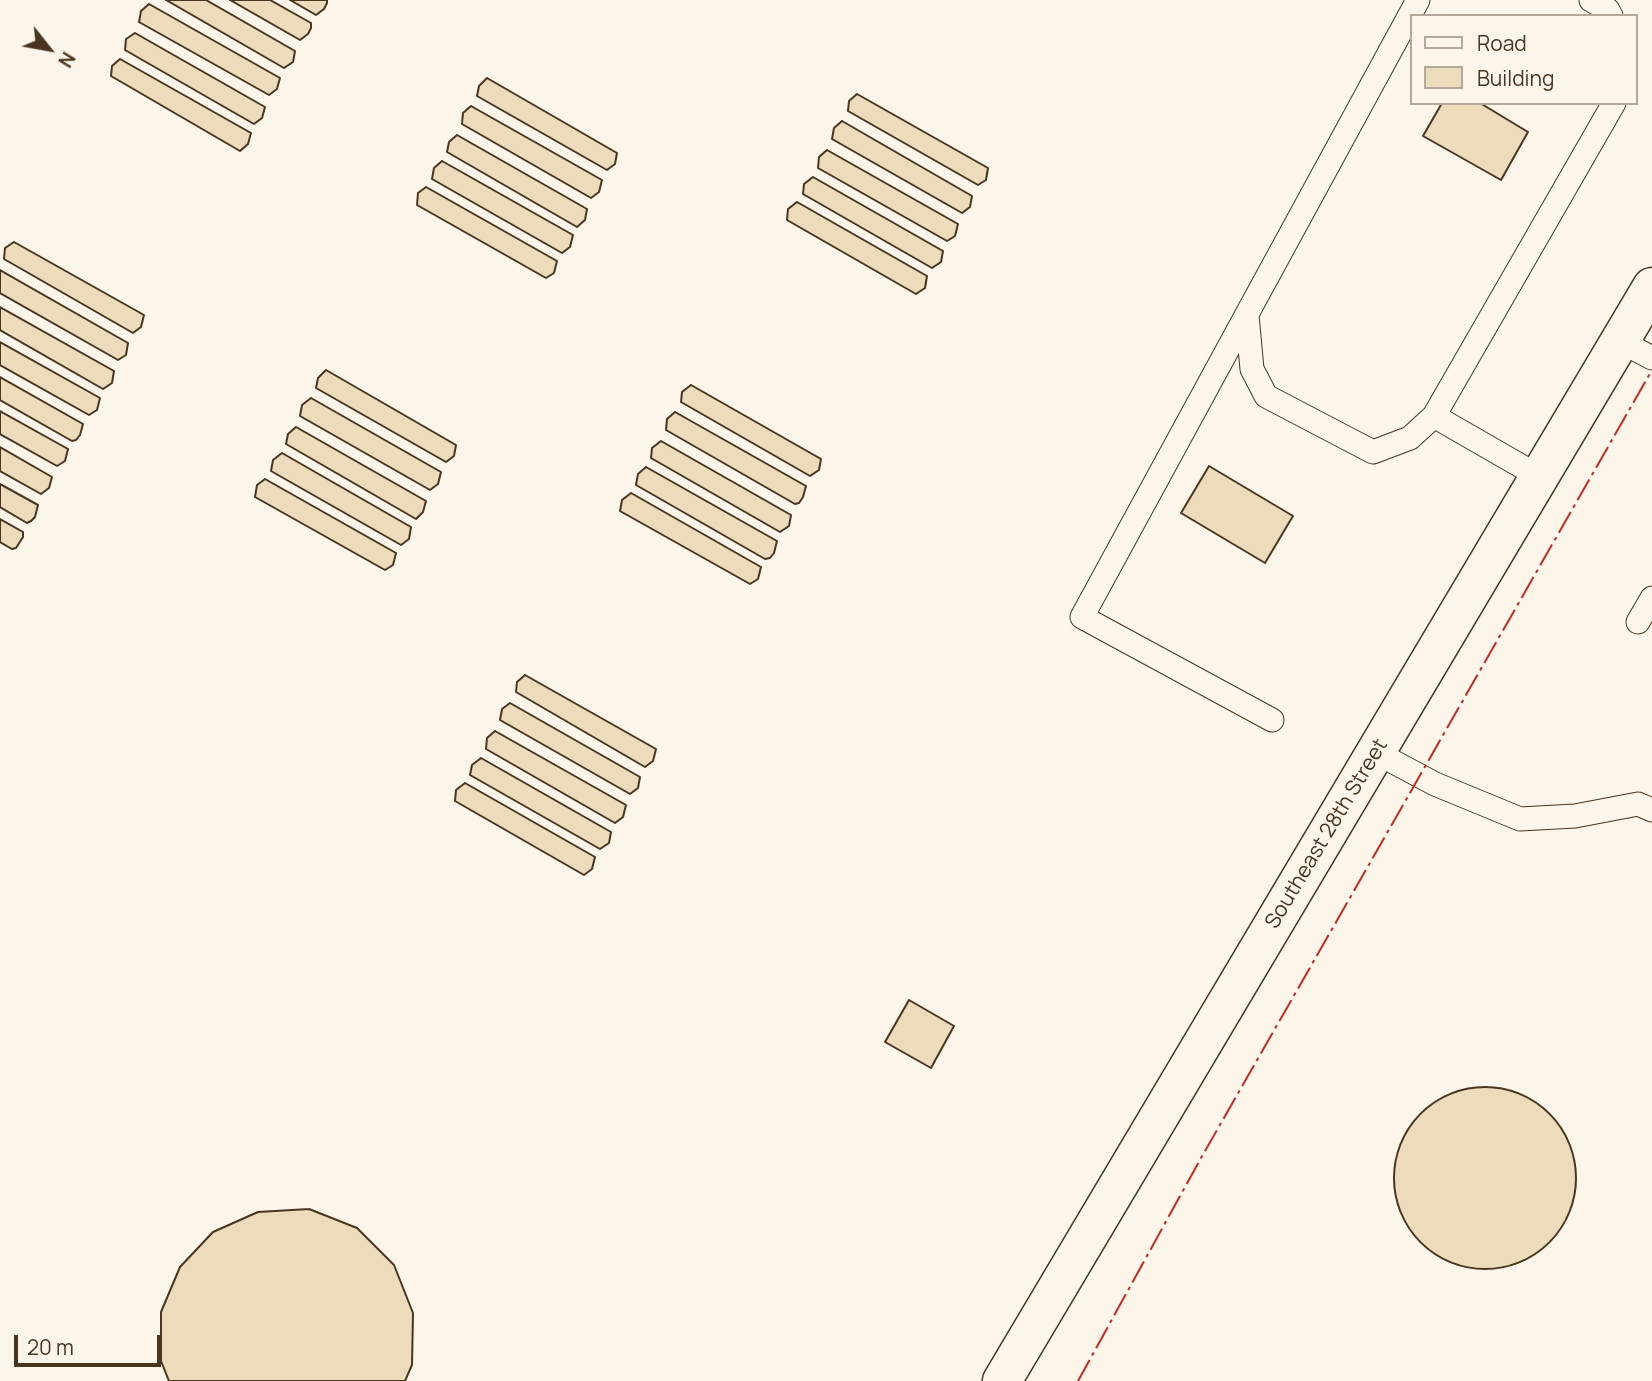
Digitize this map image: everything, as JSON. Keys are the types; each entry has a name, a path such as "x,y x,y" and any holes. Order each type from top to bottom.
{"street":[{"name":"Southeast 28th Street","path":"1002,1381 1540,477 1636,350 1652,287"}],"lane":[{"path":"1591,0 1610,14"},
{"path":"1272,720 1082,617 1410,15"},
{"path":"1247,315 1252,369 1266,396 1373,452 1410,438 1434,416 1613,105"},
{"path":"1434,416 1540,477"},
{"path":"1638,622 1652,598"},
{"path":"1376,752 1435,784 1520,819 1575,816 1638,804 1652,810"}],"building":[{"path":"166,0 206,0 295,51 293,62 284,68"},
{"path":"230,0 270,0 311,23 311,28 300,40"},
{"path":"290,0 327,0 327,3 316,15"},
{"path":"149,4 280,78 277,89 269,95 139,22 141,11"},
{"path":"135,33 265,107 262,118 254,124 125,50 126,39"},
{"path":"120,59 251,133 248,144 240,151 111,76 112,66"},
{"path":"487,78 617,153 615,164 607,170 477,96 479,86"},
{"path":"857,94 988,168 986,180 978,185 848,111 849,101"},
{"path":"1441,105 1483,105 1528,132 1501,180 1423,136"},
{"path":"471,106 602,180 599,192 591,198 462,124 463,113"},
{"path":"842,121 972,196 970,207 962,213 832,139 834,128"},
{"path":"457,135 587,209 585,220 577,227 447,152 449,142"},
{"path":"827,150 958,224 955,236 947,241 818,168 819,157"},
{"path":"442,161 573,235 570,247 562,253 432,179 434,168"},
{"path":"813,177 943,251 941,262 932,268 803,194 804,184"},
{"path":"426,187 557,261 554,273 546,278 417,205 418,193"},
{"path":"797,202 927,276 925,288 916,294 787,220 788,209"},
{"path":"14,242 144,315 141,327 133,333 4,259 5,248"},
{"path":"0,270 128,343 126,355 118,360 0,293"},
{"path":"0,307 114,371 112,383 103,389 0,330"},
{"path":"0,342 100,398 97,410 89,415 0,365"},
{"path":"326,370 456,445 454,456 446,462 316,388 318,378"},
{"path":"0,377 83,424 80,435 72,441 0,400"},
{"path":"691,385 821,459 819,470 810,476 681,402 682,392"},
{"path":"311,398 441,472 438,484 430,490 300,416 302,405"},
{"path":"0,411 68,449 65,461 57,466 0,434"},
{"path":"675,412 806,486 799,503 795,504 666,430 667,419"},
{"path":"296,427 426,501 423,512 416,519 286,444 288,434"},
{"path":"661,441 791,515 789,526 780,532 651,458 652,448"},
{"path":"0,447 52,477 49,488 41,494 0,471"},
{"path":"282,453 411,527 409,539 401,545 271,471 273,460"},
{"path":"1209,466 1293,516 1265,563 1181,513"},
{"path":"646,467 777,541 774,553 765,559 636,485 638,474"},
{"path":"265,479 396,553 393,565 385,570 255,497 257,485"},
{"path":"0,484 38,505 31,521 27,523 0,507"},
{"path":"631,493 761,567 758,579 750,584 620,511 622,500"},
{"path":"0,519 23,532 16,548 12,549 0,542"},
{"path":"525,675 656,749 653,761 645,767 516,692 517,682"},
{"path":"510,703 640,777 638,788 630,794 500,720 502,709"},
{"path":"495,731 626,805 623,817 615,823 486,749 487,738"},
{"path":"481,758 611,832 609,843 600,849 470,775 472,765"},
{"path":"465,783 595,857 592,869 584,875 455,801 456,790"},
{"path":"909,1000 954,1026 931,1068 885,1042"},
{"path":"1485,1087 1520,1094 1549,1114 1569,1143 1576,1178 1569,1213 1549,1242 1520,1262 1485,1269 1450,1262 1421,1242 1401,1213 1394,1178 1401,1143 1421,1114 1450,1094"},
{"path":"309,1209 357,1228 394,1265 413,1313 412,1365 405,1381 169,1381 161,1361 161,1312 180,1267 213,1232 258,1212"}],"power":[{"path":"1078,1381 1201,1158 1652,370"}]}
